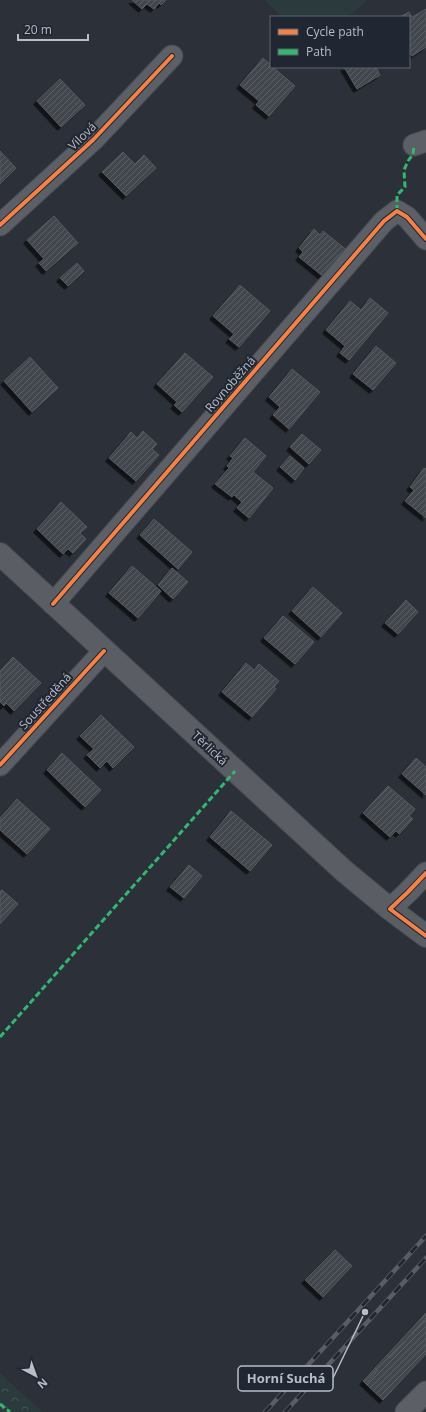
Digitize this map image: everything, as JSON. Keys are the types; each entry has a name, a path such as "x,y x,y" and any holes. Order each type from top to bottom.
{"main road":[{"name":"Těrlická","path":"0,554 344,871 420,933 426,936"}],"street":[{"name":"Vilová","path":"0,225 93,140 172,56"},
{"name":"Rovnoběžná","path":"54,604 384,221 397,211 407,217 426,239"},
{"name":"Soustředěná","path":"0,765 104,650"},
{"path":"390,909 426,873"},
{"path":"406,1412 426,1392"}],"green space":[{"path":"265,0 367,0 349,16 281,16"},
{"path":"0,1373 42,1412 0,1412"}],"building":[{"path":"132,0 166,0 161,5 159,3 154,9 147,4 142,9"},
{"path":"426,9 426,47 412,56 410,52 410,16 402,16 409,12 412,17"},
{"path":"263,58 270,64 270,68 274,68 295,86 269,116 256,105 259,101 240,85"},
{"path":"345,68 376,68 380,75 357,89"},
{"path":"60,79 85,105 61,127 37,101"},
{"path":"0,151 16,168 0,184"},
{"path":"123,152 135,164 144,155 156,168 126,196 102,172"},
{"path":"54,216 78,243 46,271 39,263 44,259 27,240"},
{"path":"314,229 320,235 323,231 348,251 325,278 299,257 303,252 299,248"},
{"path":"77,263 84,271 68,286 60,278"},
{"path":"240,285 270,311 239,347 229,339 234,334 213,316"},
{"path":"370,298 388,313 349,360 340,353 345,346 326,330 350,301 361,310"},
{"path":"376,346 396,363 373,390 353,374"},
{"path":"185,353 213,377 182,412 174,405 177,402 157,384"},
{"path":"30,357 58,388 32,412 4,381"},
{"path":"292,369 320,392 289,429 273,415 280,407 269,397"},
{"path":"143,431 157,444 152,449 159,455 136,481 109,458 131,432 137,438"},
{"path":"302,434 321,450 309,464 290,447"},
{"path":"245,438 266,456 253,472 273,488 249,518 237,508 242,502 234,495 232,497 215,484 229,468 227,466 233,458 230,456"},
{"path":"290,456 304,468 295,480 280,467"},
{"path":"424,468 426,469 426,518 405,501 414,490 410,487"},
{"path":"61,502 87,527 80,533 86,539 73,553 68,549 63,554 37,529"},
{"path":"154,519 192,552 178,569 140,535"},
{"path":"132,566 161,591 138,618 109,593"},
{"path":"172,568 188,582 173,599 158,585"},
{"path":"313,587 342,613 321,637 292,611"},
{"path":"406,600 418,612 398,634 385,623"},
{"path":"283,616 314,642 295,664 264,638"},
{"path":"13,657 41,683 14,711 6,703 4,706 0,702 0,671"},
{"path":"246,663 254,670 259,664 279,681 274,687 276,689 252,717 222,692"},
{"path":"101,715 134,747 113,768 107,761 100,768 87,755 94,749 80,736"},
{"path":"62,753 101,790 85,807 47,770"},
{"path":"416,758 426,767 426,795 402,774"},
{"path":"388,786 415,809 409,816 413,819 399,834 396,831 390,837 363,813"},
{"path":"17,799 50,829 27,854 0,830 0,818"},
{"path":"231,811 272,845 250,871 210,837"},
{"path":"189,865 202,876 184,898 170,887"},
{"path":"2,890 18,904 0,924 0,891"},
{"path":"335,1250 352,1266 323,1297 305,1280"},
{"path":"426,1313 426,1318 390,1358 387,1355"},
{"path":"426,1318 426,1354 383,1400 366,1384 378,1370 375,1368 387,1355 390,1358"},
{"path":"375,1368 378,1370 366,1384 363,1381"}],"railway":[{"path":"265,1412 426,1236"},
{"path":"285,1412 426,1258"}],"marked path":[{"path":"397,211 397,195 405,187 404,170 413,154 414,145"},
{"path":"0,1037 235,771"},
{"path":"0,1404 10,1412"}],"cycle path":[{"path":"0,225 93,140 172,56"},
{"path":"53,604 384,221 397,211 407,217 426,239"},
{"path":"0,765 104,651"},
{"path":"426,873 390,909 426,936"}],"place":[{"name":"Horní Suchá","path":"365,1312"}]}
